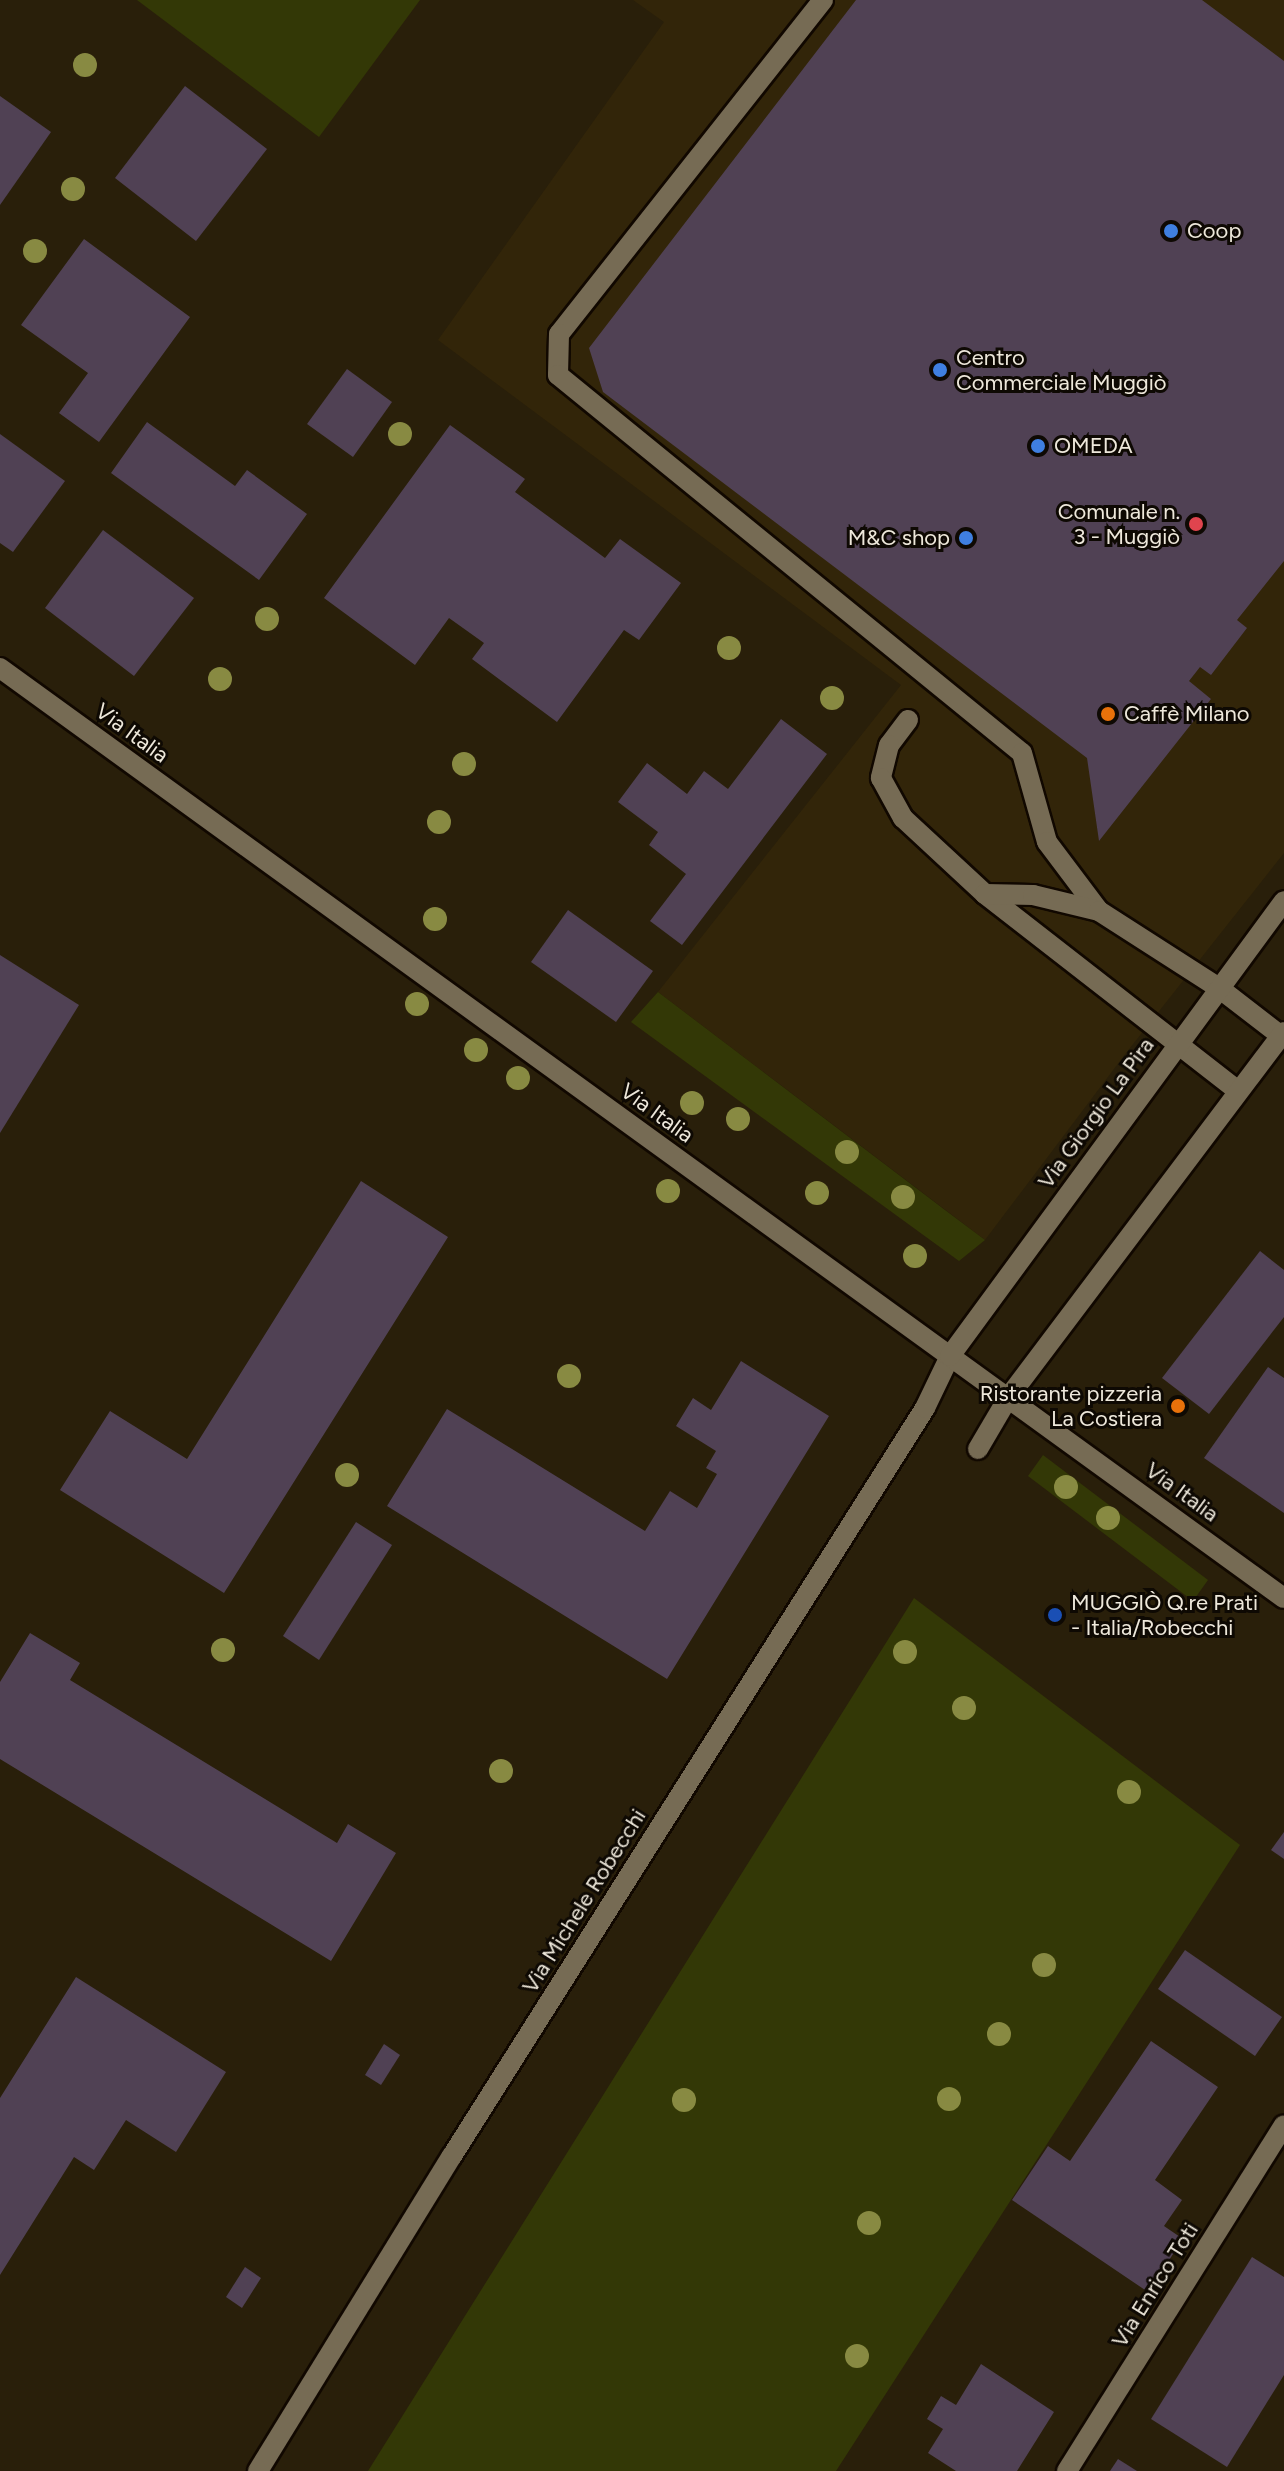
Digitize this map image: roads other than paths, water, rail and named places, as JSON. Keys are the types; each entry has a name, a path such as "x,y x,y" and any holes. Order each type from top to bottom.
{"street":[{"path":"823,0 559,334 558,375 1022,753 1047,842 1099,911"},
{"name":"Via Italia","path":"0,668 1284,1598"},
{"path":"908,720 889,745 881,778 903,818 985,894 1238,1091"},
{"path":"978,1449 1008,1398 1282,1034 1219,988 1099,911 1033,895 985,894"},
{"name":"Via Giorgio La Pira","path":"950,1356 1176,1043 1284,901"},
{"name":"Via Michele Robecchi","path":"258,2471 452,2156 925,1408 950,1356"},
{"name":"Via Enrico Toti","path":"1067,2471 1284,2125"}],"place":[{"name":"Coop","path":"1171,231"},
{"name":"Centro Commerciale Muggiò","path":"940,370"},
{"name":"OMEDA","path":"1038,446"},
{"name":"Comunale n. 3 - Muggiò","path":"1196,524"},
{"name":"M&C shop","path":"966,538"},
{"name":"Caffè Milano","path":"1108,714"},
{"name":"Ristorante pizzeria La Costiera","path":"1178,1406"},
{"name":"MUGGIÒ Q.re Prati - Italia/Robecchi","path":"1055,1615"}]}
